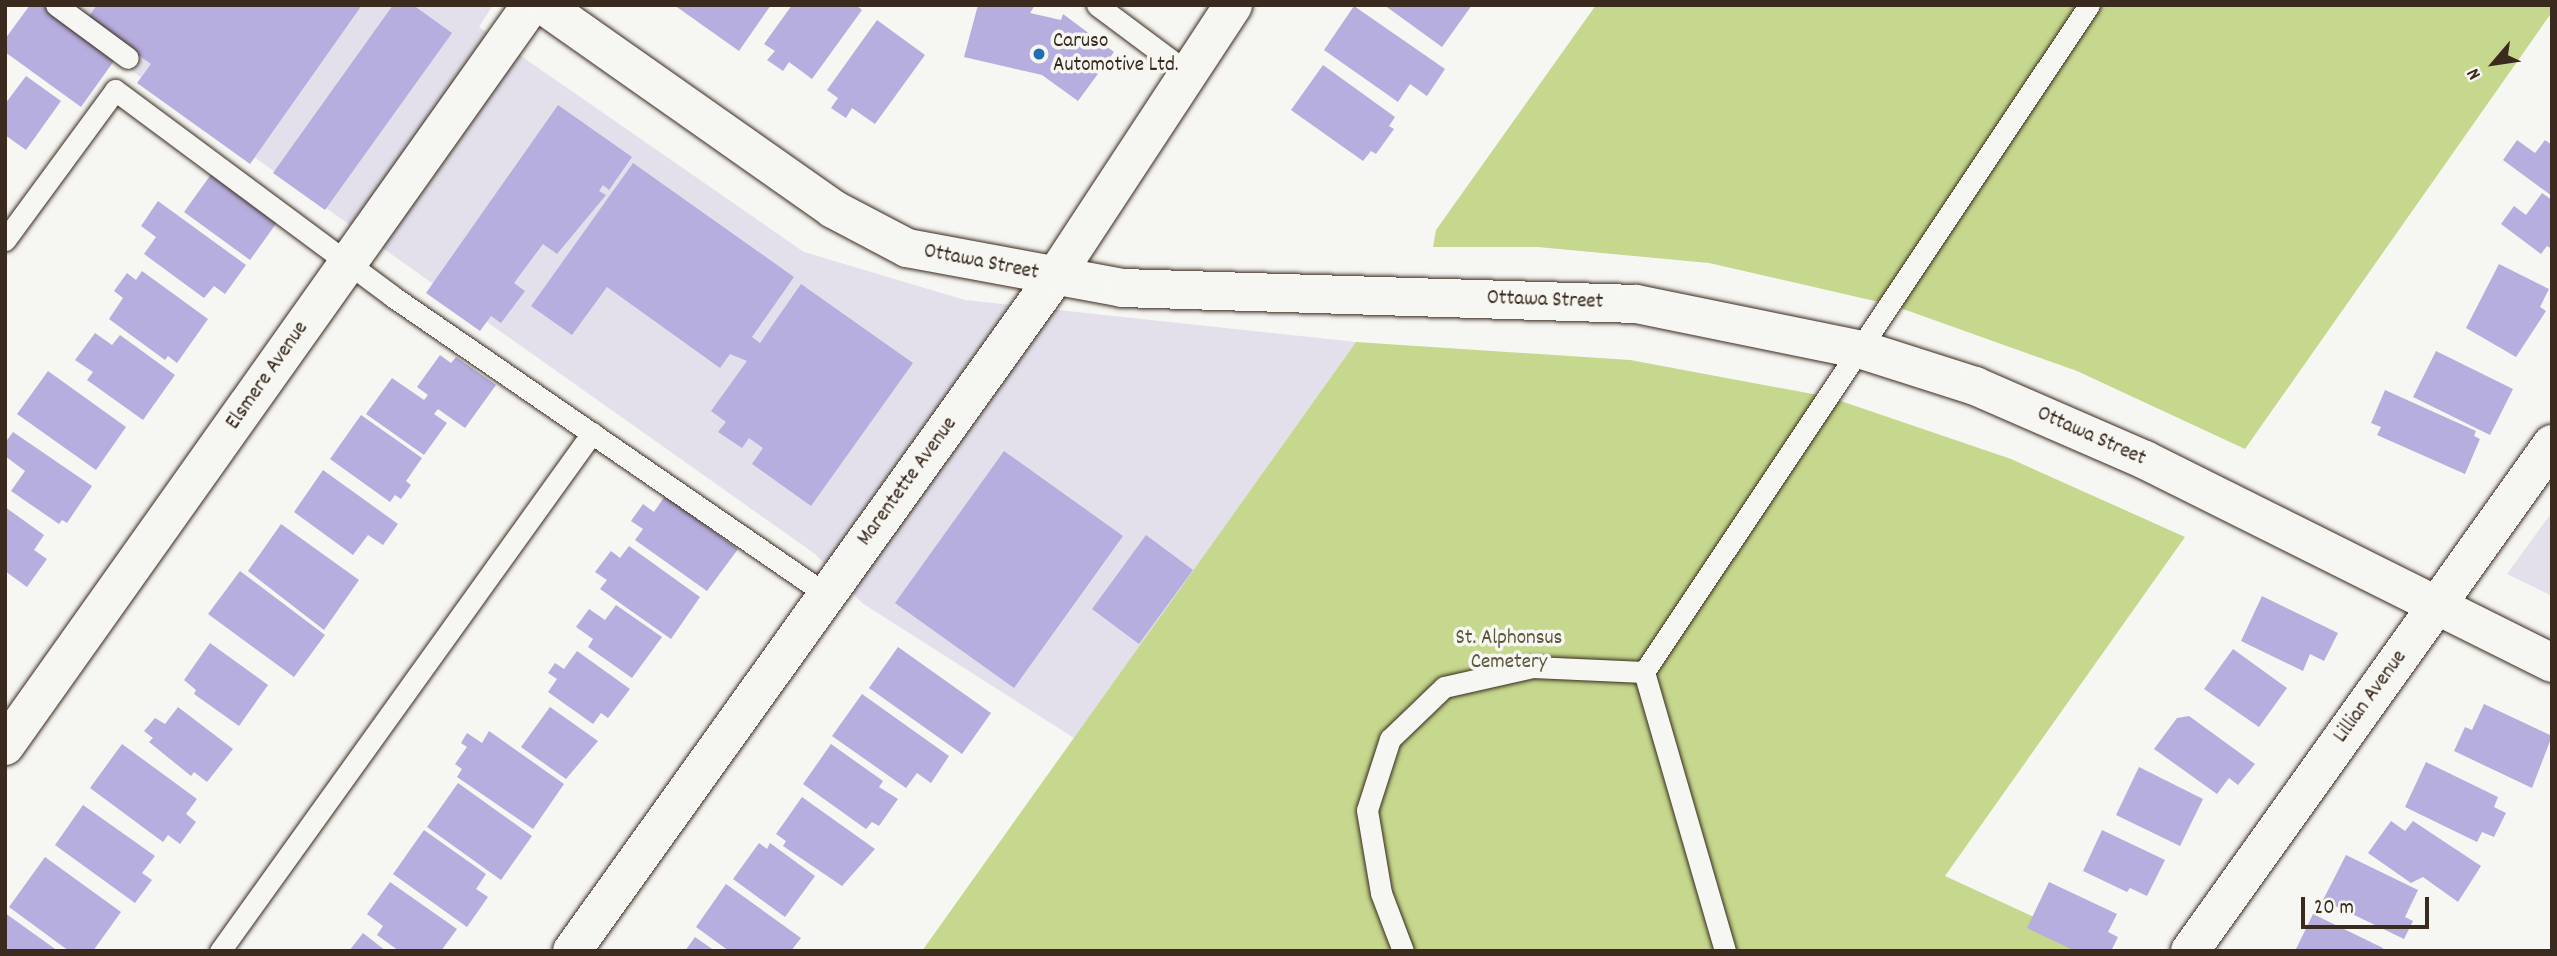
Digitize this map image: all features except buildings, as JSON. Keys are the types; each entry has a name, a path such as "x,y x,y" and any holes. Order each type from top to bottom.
{"street":[{"name":"Elsmere Avenue","path":"5,746 531,5"},
{"name":"Ottawa Street","path":"543,5 833,209 907,248 1054,278 1122,288 1636,304 1862,350 1975,386 2145,460 2552,663"},
{"name":"Marentette Avenue","path":"572,951 1054,278 1233,5"},
{"name":"Lillian Avenue","path":"2190,951 2552,444"}],"lane":[{"path":"56,5 128,58"},
{"path":"1097,5 1187,72"},
{"path":"1644,673 1862,350 2089,5"},
{"path":"5,240 115,90 348,263 827,595"},
{"path":"219,951 592,433"},
{"path":"1403,951 1381,893 1367,810 1390,739 1444,687 1533,667 1644,673"},
{"path":"1644,673 1725,951"}],"shaded area":[{"path":"39,5 493,5 479,27 804,252 965,300 1356,342 1074,738 862,603 815,554"},
{"path":"2552,512 2552,596 2507,574"}],"green space":[{"path":"1596,5 2552,5 2552,12 2245,449 2077,371 1892,305 1709,263 1538,247 1433,247 1436,230"},
{"name":"St. Alphonsus Cemetery","path":"1356,342 1630,360 1829,397 2011,459 2185,537 1945,876 2108,951 922,951"}],"place":[{"name":"Caruso Automotive Ltd.","path":"1039,54"}]}
